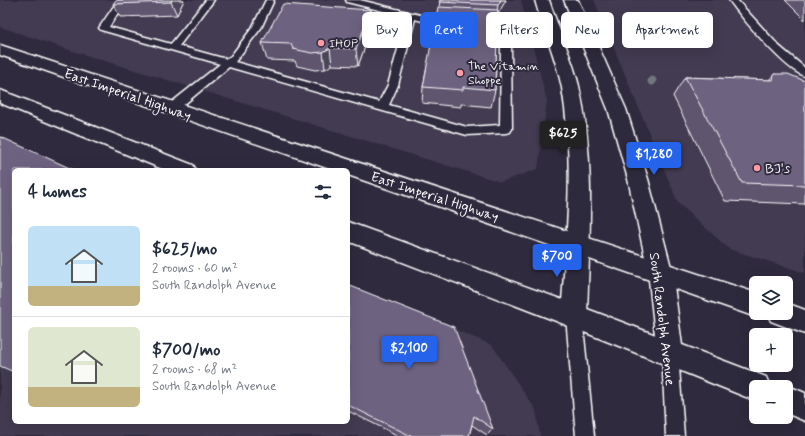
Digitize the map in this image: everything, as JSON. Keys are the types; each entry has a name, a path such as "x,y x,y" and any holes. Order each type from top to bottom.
{"main road":[{"path":"542,0 546,12"},
{"name":"South Randolph Avenue","path":"571,0 617,109 638,179 660,271 670,353"},
{"path":"553,36 570,86 577,124 580,173 574,316"},
{"name":"East Imperial Highway","path":"0,50 171,109 350,168"},
{"path":"0,96 181,168"},
{"name":"East Imperial Highway","path":"350,168 577,243 749,303"},
{"path":"350,232 574,316 749,384"},
{"path":"793,318 805,322"},
{"path":"793,402 805,407"}],"lane":[{"path":"122,0 104,28 229,62 382,108 467,131 506,129 506,48"},
{"path":"174,48 210,0"},
{"path":"171,109 234,58 256,28 270,0"},
{"path":"350,0 399,12"},
{"path":"396,11 397,0"},
{"path":"733,0 770,42 793,65 805,73"},
{"path":"412,16 420,18"},
{"path":"382,108 393,85 403,48"},
{"path":"574,316 585,436"},
{"name":"South Randolph Avenue","path":"670,353 675,436"}],"shaded area":[{"path":"0,0 521,0 524,12 486,12 486,48 533,48 547,101 538,169 501,182 69,50 0,27"},
{"path":"594,0 805,0 805,273 729,249 678,203 614,48 614,12 599,12"},
{"path":"0,138 70,168 12,168 12,424 350,424 350,286 492,345 536,410 540,436 0,436"}],"building":[{"path":"116,0 172,0 171,2 113,4"},
{"path":"440,0 501,0 498,5 439,2"},
{"path":"283,4 371,10 370,12 362,12 362,33 356,49 330,48 323,52 312,53 293,49 291,44 262,43"},
{"name":"The Vitamin Shoppe","path":"438,7 498,10 498,12 486,12 486,48 497,48 495,90 463,87 463,90 423,87 430,48 478,48 478,12 437,12"},
{"name":"BJ's","path":"774,74 788,74 805,81 805,185 742,183 685,77 773,80"},
{"path":"1,137 70,168 12,168 12,371 0,366"},
{"path":"350,286 454,327 493,429 474,416 469,436 411,436 350,406"}],"place":[{"name":"IHOP","path":"321,43"},
{"name":"The Vitamin Shoppe","path":"460,73"},
{"name":"BJ's","path":"757,168"}]}
